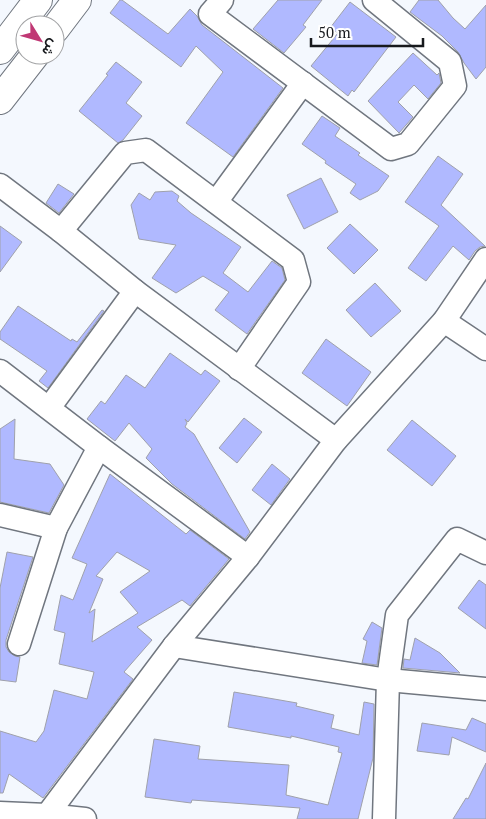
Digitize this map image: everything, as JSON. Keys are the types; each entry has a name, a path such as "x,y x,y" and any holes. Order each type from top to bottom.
{"main road":[{"path":"0,50 38,0"},
{"path":"65,15 77,0"},
{"path":"0,100 27,65"}],"street":[{"path":"222,0 210,14 391,148 408,144 455,86 450,62 376,1"},
{"path":"216,202 303,83"},
{"path":"62,231 125,153 146,150 293,260 299,282 239,369"},
{"path":"0,185 62,231 135,291 336,440"},
{"path":"48,814 174,646 248,557 336,440 444,321 486,259"},
{"path":"49,408 135,291"},
{"path":"444,321 486,349"},
{"path":"0,370 98,447 248,557"},
{"path":"19,644 56,528 98,447"},
{"path":"0,515 56,528"},
{"path":"384,819 388,680 397,615 457,539 486,553"},
{"path":"174,646 388,680 486,689"},
{"path":"0,813 48,814 85,819"}],"building":[{"path":"120,0 168,34 190,9 202,25 283,88 233,157 186,123 223,72 196,46 181,67 110,13"},
{"path":"278,0 322,0 303,25 306,27 284,53 253,29"},
{"path":"419,0 438,0 465,29 486,5 486,67 476,79 458,52 442,36 410,12"},
{"path":"350,2 396,37 354,92 352,90 348,96 311,66 338,33 330,28"},
{"path":"413,53 437,75 439,73 441,83 428,99 414,85 398,102 413,117 399,133 368,101"},
{"path":"116,62 142,82 126,103 142,116 123,140 118,143 79,111"},
{"path":"322,116 340,128 335,136 360,153 358,155 389,176 378,191 360,200 350,193 356,184 325,163 326,161 302,144"},
{"path":"438,156 463,174 441,205 485,246 475,251 469,260 453,246 426,281 408,268 439,226 405,202"},
{"path":"321,178 338,212 304,229 287,195"},
{"path":"58,184 74,194 59,213 46,203"},
{"path":"172,191 179,196 177,201 191,213 241,247 223,273 248,292 272,261 282,268 285,280 247,334 215,310 229,292 203,276 176,293 152,278 176,245 139,239 131,205 139,193 150,200 155,192"},
{"path":"350,224 378,250 354,274 327,248"},
{"path":"0,226 22,242 0,272"},
{"path":"375,283 401,311 371,337 346,310"},
{"path":"18,306 71,341 72,339 77,342 102,310 104,311 48,388 39,381 47,371 0,339 0,332"},
{"path":"326,339 371,372 347,406 302,373"},
{"path":"170,353 201,375 205,370 220,381 188,422 185,419 187,423 185,427 194,434 250,532 245,539 172,484 146,458 152,449 129,423 115,441 87,419 101,401 105,404 126,375 145,388"},
{"path":"244,418 262,432 237,463 219,448"},
{"path":"15,419 14,459 50,464 64,485 49,513 0,502 0,429"},
{"path":"412,420 456,456 432,486 387,450"},
{"path":"272,464 290,479 271,505 252,490"},
{"path":"110,474 186,534 190,530 229,559 190,606 182,600 137,627 152,640 124,672 133,679 43,798 9,774 3,793 0,793 0,731 36,742 44,731 54,690 87,699 94,672 59,664 65,633 54,630 61,595 73,600 87,564 72,558","holes":["117,552 150,571 120,592 138,613 92,642 95,609 89,613 103,579 96,576"]},
{"path":"7,552 33,557 6,640 6,647 9,652 20,657 16,682 0,680 0,588"},
{"path":"479,580 486,585 486,629 458,608"},
{"path":"372,622 382,628 377,665 362,663 367,641 363,639"},
{"path":"415,638 440,653 460,673 403,668 404,659 410,660"},
{"path":"234,692 297,703 296,706 334,715 331,728 359,735 364,702 374,704 373,758 358,819 297,819 300,808 192,800 191,803 145,797 154,739 200,746 198,759 289,765 286,795 328,805 342,753 338,752 339,747 291,736 291,738 228,727"},
{"path":"472,718 486,724 486,752 452,737 449,755 417,751 422,723 466,730"},
{"path":"486,763 486,819 453,819 466,798 468,799"}]}
